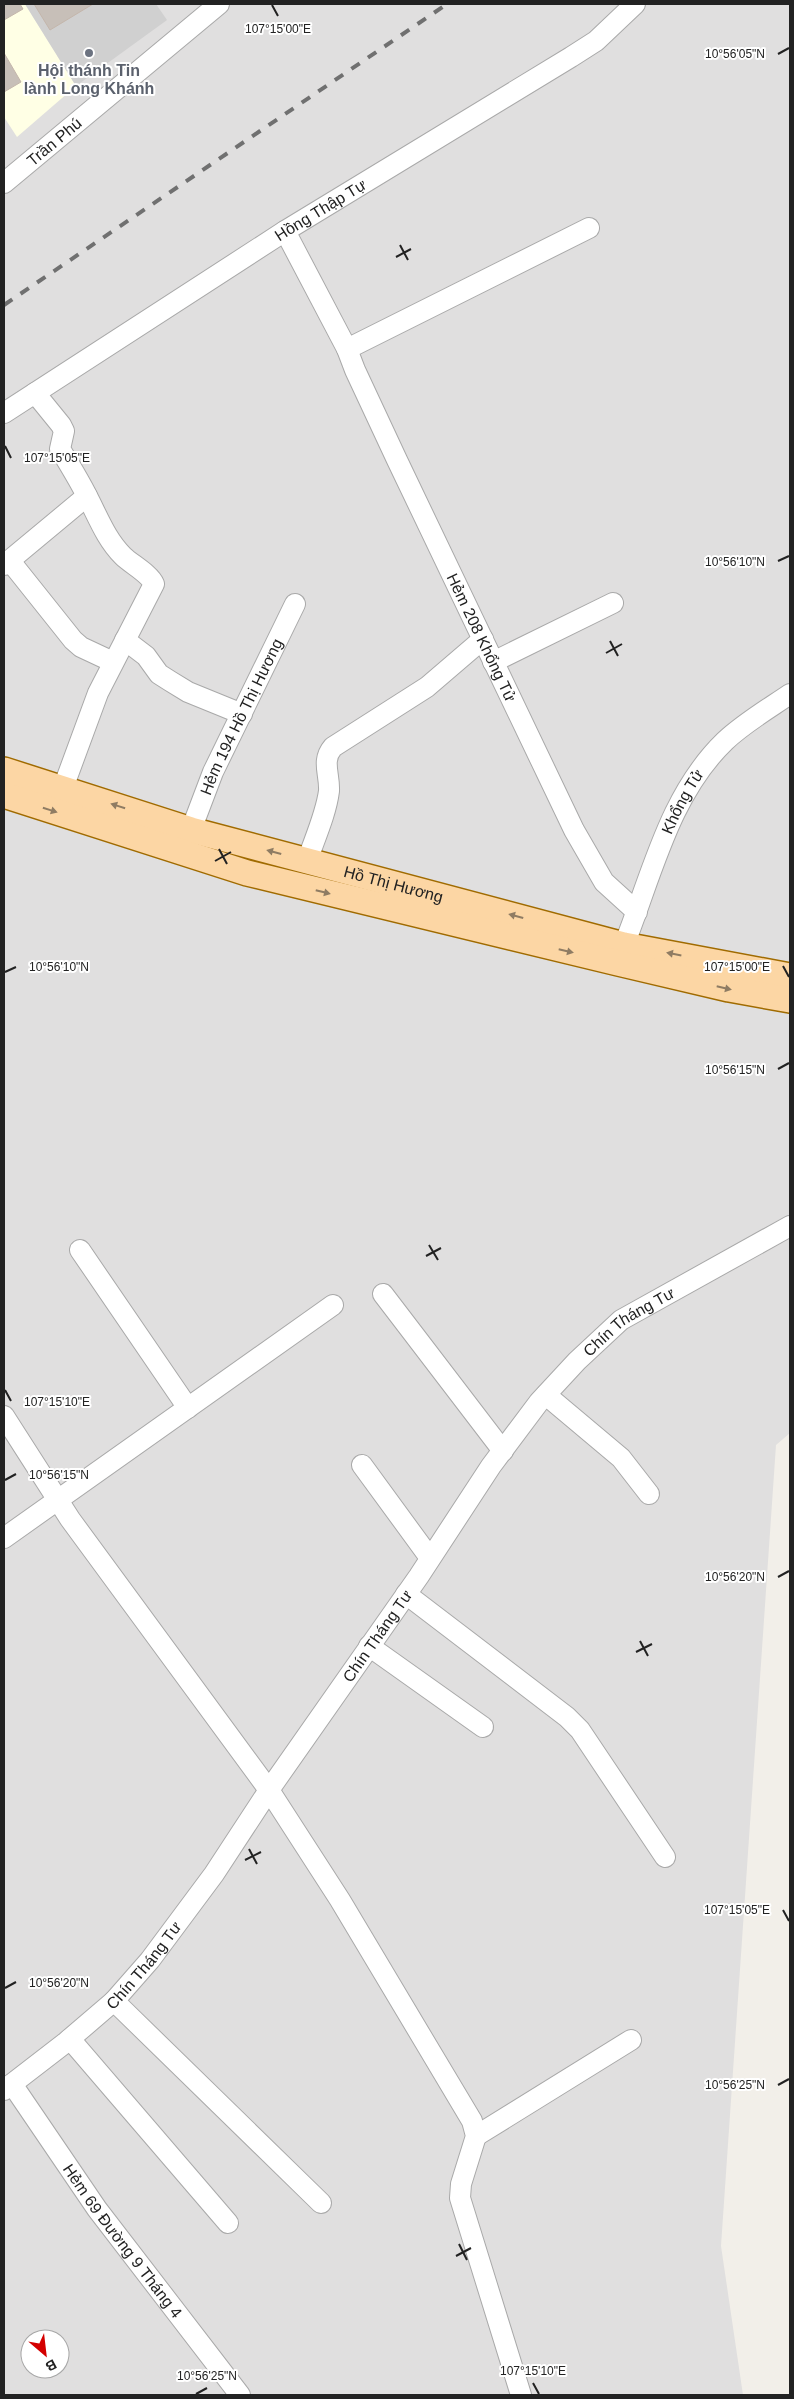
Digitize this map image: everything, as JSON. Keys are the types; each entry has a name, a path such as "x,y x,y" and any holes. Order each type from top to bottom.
{"main road":[{"name":"Hồ Thị Hương","path":"4,770 191,830 624,945 790,976"},
{"name":"Hồ Thị Hương","path":"4,795 247,873 729,989 790,1000"}],"street":[{"name":"Trần Phú","path":"4,183 219,4"},
{"name":"Hồng Thập Tự","path":"4,413 285,230 580,51 596,40 635,4"},
{"path":"347,349 589,228"},
{"name":"Hẻm 208 Khổng Tử","path":"285,230 347,349 355,370 493,662 587,856 604,882 638,912"},
{"path":"35,393 61,425 64,432 60,448 114,546 135,568 152,578 154,584 113,662 85,725 63,788"},
{"path":"87,496 7,563 73,640 81,647 113,662"},
{"path":"493,662 613,603"},
{"name":"Hẻm 194 Hồ Thị Hương","path":"191,830 213,772 295,604"},
{"path":"307,861 329,792 327,754 348,737 426,687 483,639"},
{"path":"124,640 146,656 159,674 170,681 188,692 242,714"},
{"name":"Khổng Tử","path":"624,945 638,912 666,832 694,779 726,741 749,721 790,694"},
{"name":"Chín Tháng Tư","path":"8,2087 70,2039 114,2001 150,1960 214,1874 269,1790 503,1451 546,1395 577,1361 621,1320 790,1226"},
{"path":"80,1250 188,1408"},
{"path":"383,1294 503,1451"},
{"path":"4,1538 333,1305"},
{"path":"546,1395 621,1458 649,1494"},
{"path":"4,1416 57,1500 269,1790 340,1900 472,2120 476,2136 461,2184 460,2198 521,2395"},
{"path":"362,1465 430,1558"},
{"path":"406,1594 567,1717 580,1730 665,1857"},
{"path":"369,1646 483,1727"},
{"path":"114,2001 321,2203"},
{"path":"70,2039 228,2223"},
{"path":"476,2136 631,2040"},
{"name":"Hẻm 69 Đường 9 Tháng 4","path":"8,2087 97,2209 240,2395"}],"shaded area":[{"path":"4,4 790,4 790,1433 776,1445 721,2246 743,2395 4,2395"},
{"path":"4,4 25,4 76,86 17,137 4,117"},
{"name":"Hội thánh Tin lành Long Khánh","path":"25,4 156,4 167,20 76,86"}],"building":[{"path":"4,4 20,4 23,9 4,20"},
{"path":"34,4 93,4 50,30"},
{"path":"4,53 21,82 4,92"}],"railway":[{"path":"4,305 447,4"}],"place":[{"name":"Hội thánh Tin lành Long Khánh","path":"89,53"}]}
